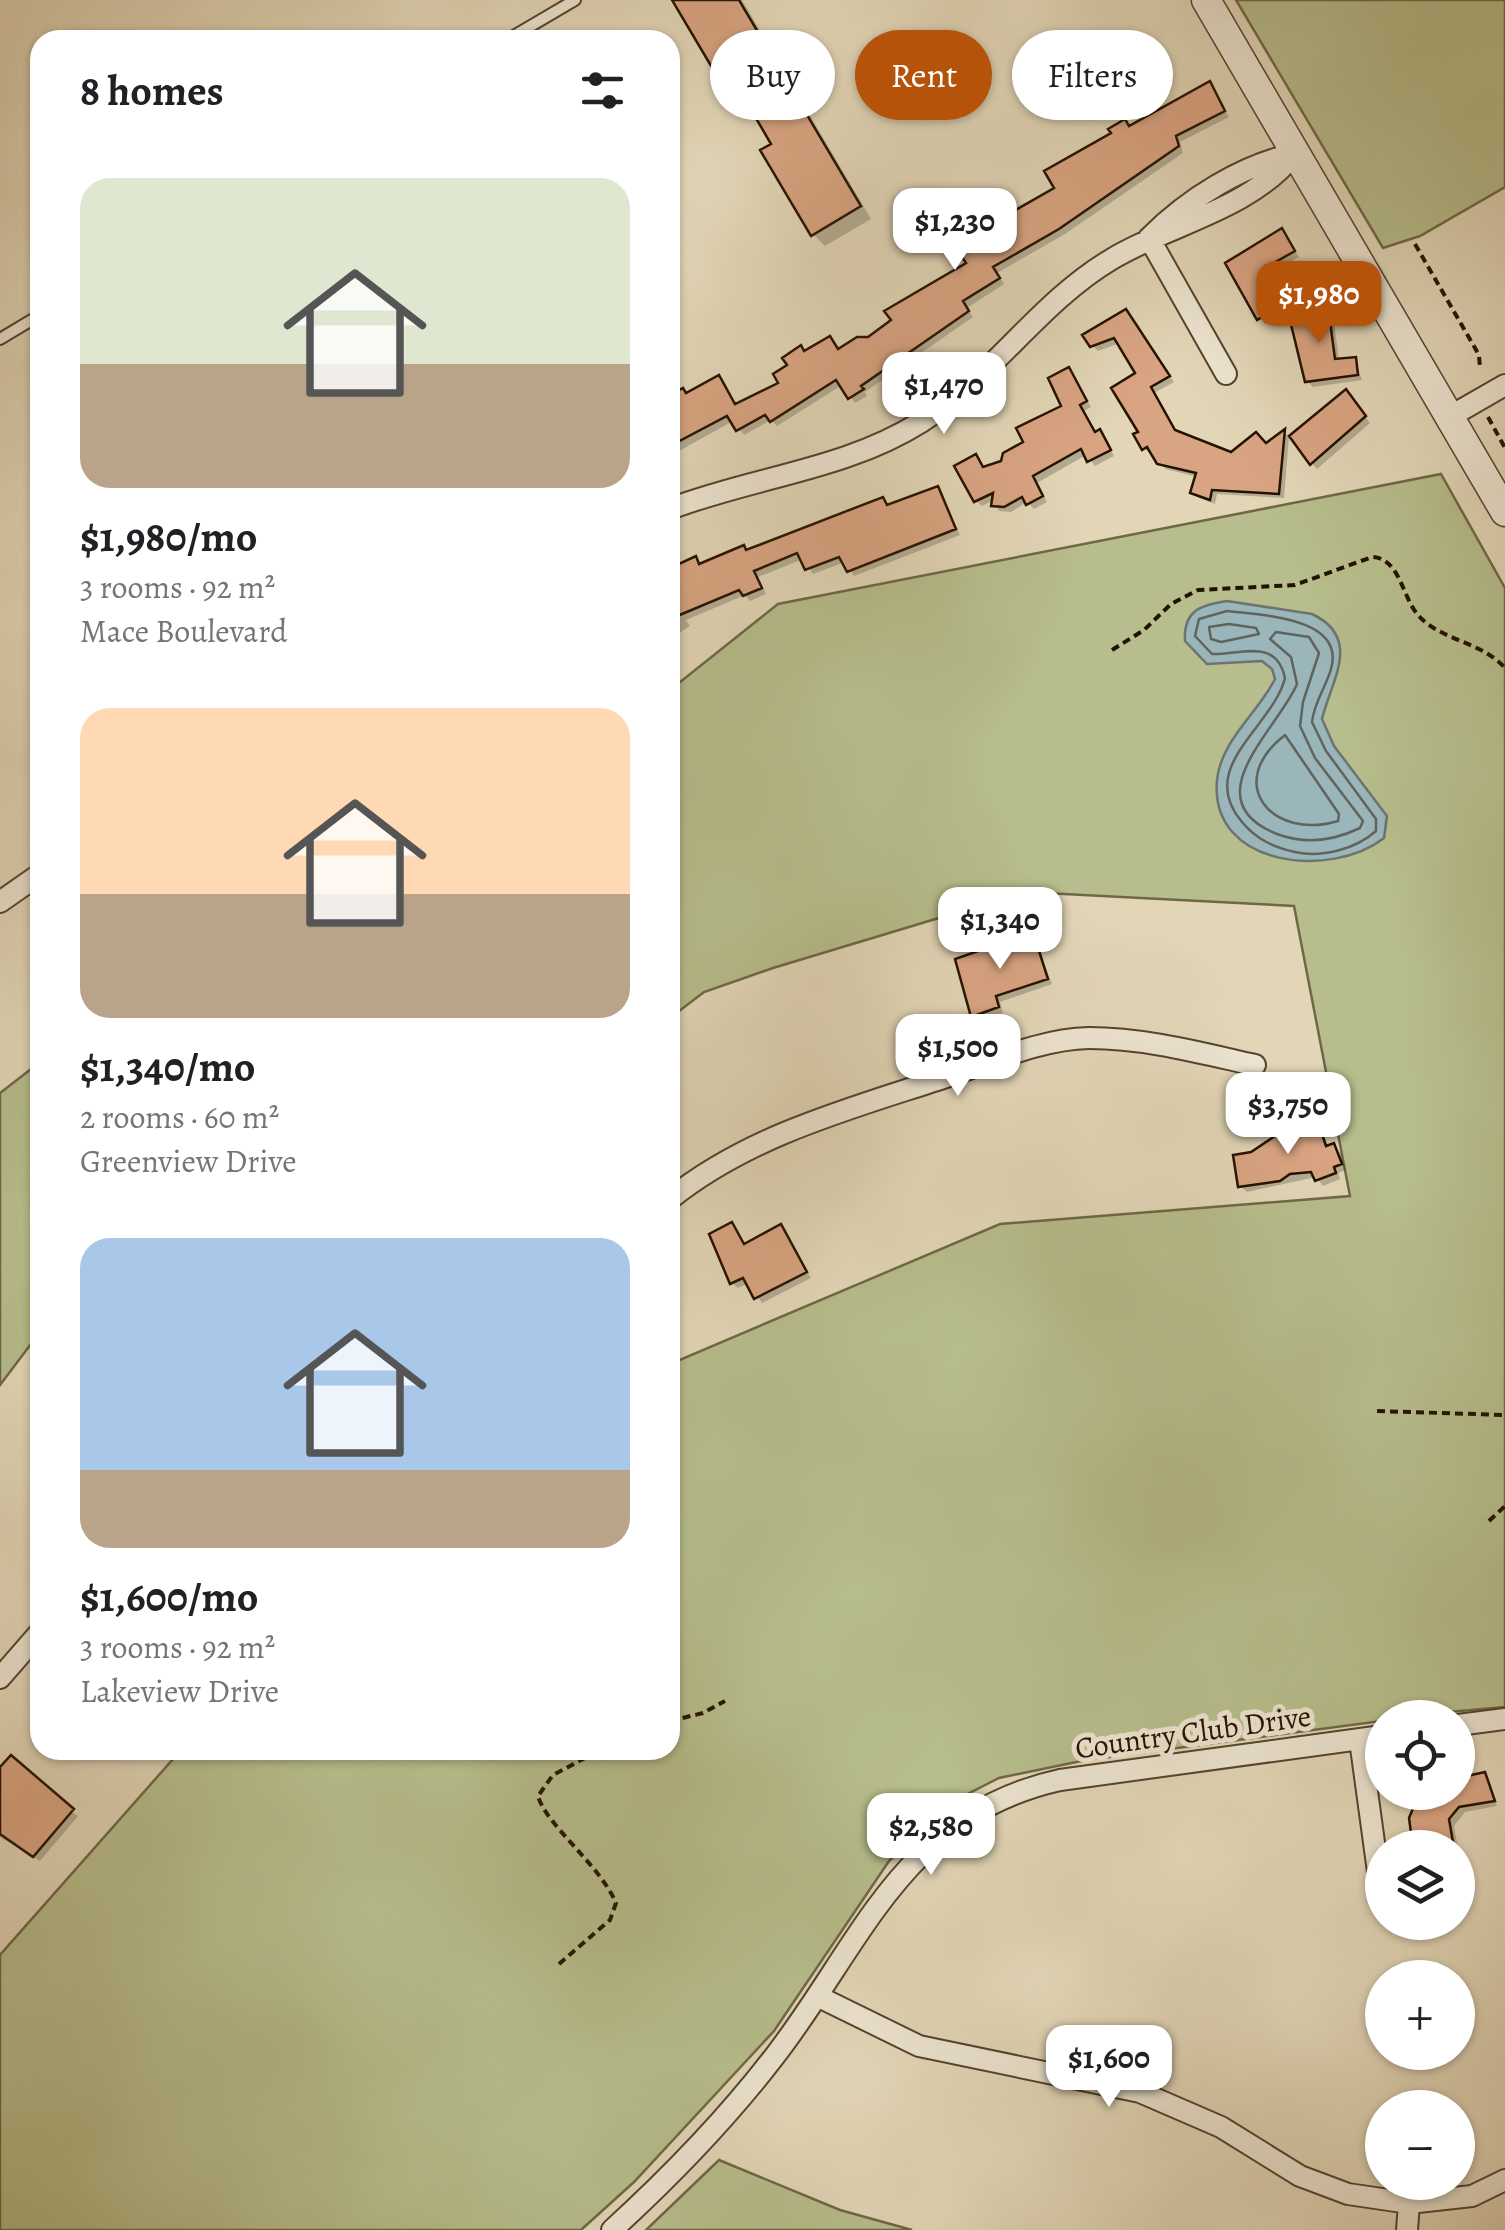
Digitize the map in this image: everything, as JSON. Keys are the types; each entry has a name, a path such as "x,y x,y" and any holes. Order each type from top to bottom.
{"street":[{"path":"1206,0 1505,512"},
{"path":"680,506 733,487 833,462 918,424 968,388 1076,282 1148,238 1175,212 1264,160 1294,154"},
{"path":"1148,238 1226,374"},
{"path":"1450,416 1505,386"},
{"path":"0,902 30,881"},
{"path":"680,1191 730,1158 801,1125 1043,1044 1088,1038 1162,1044 1255,1065"},
{"path":"0,1678 30,1644"},
{"path":"1475,1723 1505,1719"},
{"name":"Country Club Drive","path":"612,2230 740,2097 917,1856 980,1808 1025,1788 1060,1780 1365,1739"},
{"path":"1360,1740 1372,1830"},
{"path":"817,1996 918,2046 1140,2092 1220,2127 1300,2176 1348,2194 1409,2203 1472,2196 1505,2180"},
{"path":"1407,2230 1409,2203"}],"lane":[{"path":"524,30 575,0"},
{"path":"0,339 30,322"}],"path":[{"path":"1415,244 1479,355 1480,368"},
{"path":"1478,400 1505,448"},
{"path":"1112,650 1144,630 1171,604 1198,590 1296,584 1372,556 1382,557 1420,617 1491,654 1505,668"},
{"path":"1378,1412 1505,1416"},
{"path":"1490,1521 1505,1506"},
{"path":"680,1719 704,1713 725,1701"},
{"path":"559,1964 610,1920 616,1903 592,1864 541,1805 538,1796 552,1774 580,1760"}],"green space":[{"path":"1236,0 1505,0 1505,187 1420,236 1383,248"},
{"path":"1441,474 1505,588 1505,1707 1475,1710 1475,1700 1365,1700 1365,1723 1086,1760 999,1778 948,1804 889,1861 774,2031 634,2182 581,2230 0,2230 0,1955 172,1760 680,1760 680,1360 1000,1224 1350,1196 1294,906 1025,892 773,968 704,992 680,1010 680,682 778,604"},
{"path":"30,1070 30,1345 0,1385 0,1093"},
{"path":"719,2160 840,2210 912,2230 646,2230"}],"water":[{"path":"1227,601 1312,614 1336,635 1340,661 1322,719 1334,746 1387,816 1384,838 1362,851 1335,859 1306,861 1253,848 1232,832 1220,809 1220,766 1233,739 1275,679 1272,669 1262,661 1207,664 1185,641 1187,622 1196,611"}],"building":[{"path":"672,0 739,0 757,30 710,30 710,64"},
{"path":"1210,81 1225,111 1176,136 1179,146 1059,229 993,267 1000,278 963,301 969,311 848,399 836,380 770,422 765,415 736,431 727,416 680,441 680,390 686,393 719,375 735,404 778,383 773,374 787,365 782,358 801,345 804,351 830,336 838,349 857,337 868,337 891,320 884,311 966,263 951,240 985,218 981,213 996,203 1005,216 1054,188 1044,171 1111,133 1108,129 1126,120 1129,126 1140,120 1173,120 1173,102"},
{"path":"757,120 810,120 861,206 811,236 760,150 771,144"},
{"path":"1282,228 1295,251 1263,269 1284,304 1257,320 1225,263"},
{"path":"1328,306 1335,359 1356,357 1358,375 1305,382 1288,312"},
{"path":"1126,309 1170,376 1151,387 1175,430 1231,452 1256,432 1266,443 1285,429 1279,494 1212,490 1210,500 1190,493 1196,473 1157,464 1147,447 1142,450 1133,434 1138,432 1111,388 1135,373 1114,338 1090,347 1082,335"},
{"path":"1069,367 1087,401 1080,405 1111,450 1087,462 1081,449 1033,476 1043,496 1026,505 1022,497 1004,507 991,506 993,493 974,502 954,466 976,454 983,467 1001,461 1003,453 1023,442 1016,428 1061,406 1048,378"},
{"path":"1346,389 1366,416 1310,465 1289,436"},
{"path":"938,486 956,529 847,572 839,557 805,570 797,553 754,571 762,588 743,596 739,590 680,615 680,563 696,556 699,564 744,545 746,550 883,497 887,505"},
{"path":"1033,932 1048,979 996,996 999,1007 971,1017 955,959"},
{"path":"1318,1122 1326,1146 1334,1143 1342,1164 1334,1167 1336,1173 1315,1181 1311,1172 1290,1174 1280,1181 1238,1187 1233,1155 1251,1152 1284,1130"},
{"path":"732,1222 744,1244 781,1224 807,1272 754,1299 743,1278 730,1284 709,1234"},
{"path":"11,1755 74,1809 33,1857 0,1834 0,1767"},
{"path":"1485,1772 1495,1801 1475,1804 1475,1774"},
{"path":"1412,1810 1456,1810 1449,1819 1451,1830 1411,1830"}]}
